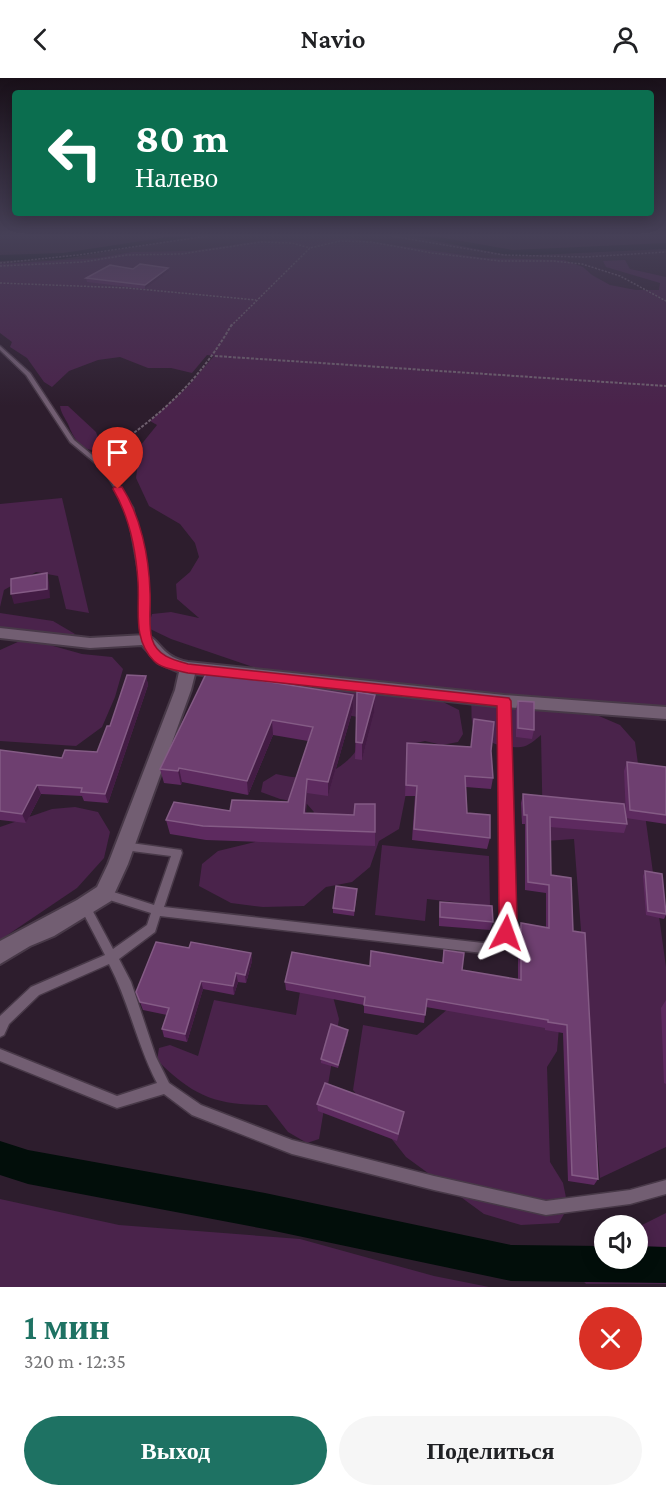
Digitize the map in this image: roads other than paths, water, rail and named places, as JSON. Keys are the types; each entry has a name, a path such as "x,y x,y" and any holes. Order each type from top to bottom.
{"street":[{"path":"0,633 90,643 146,640 157,657 165,663 188,668 504,701 666,712"},
{"path":"0,954 22,939 86,908 104,894 183,690 188,668"}],"lane":[{"path":"0,347 28,374 72,441 106,469 130,508 144,581 146,640"},
{"path":"104,894 158,911 483,948 496,944 506,933 508,919 504,701"},
{"path":"0,1031 3,1020 35,991 112,957 151,928 177,853 124,846"},
{"path":"86,908 125,982 150,1059 165,1087 197,1110 292,1147 434,1183 546,1208 630,1197 666,1187"},
{"path":"0,1055 117,1102 165,1087"}],"waterway":[{"path":"0,1158 28,1167 265,1211 511,1263 666,1265"}]}
